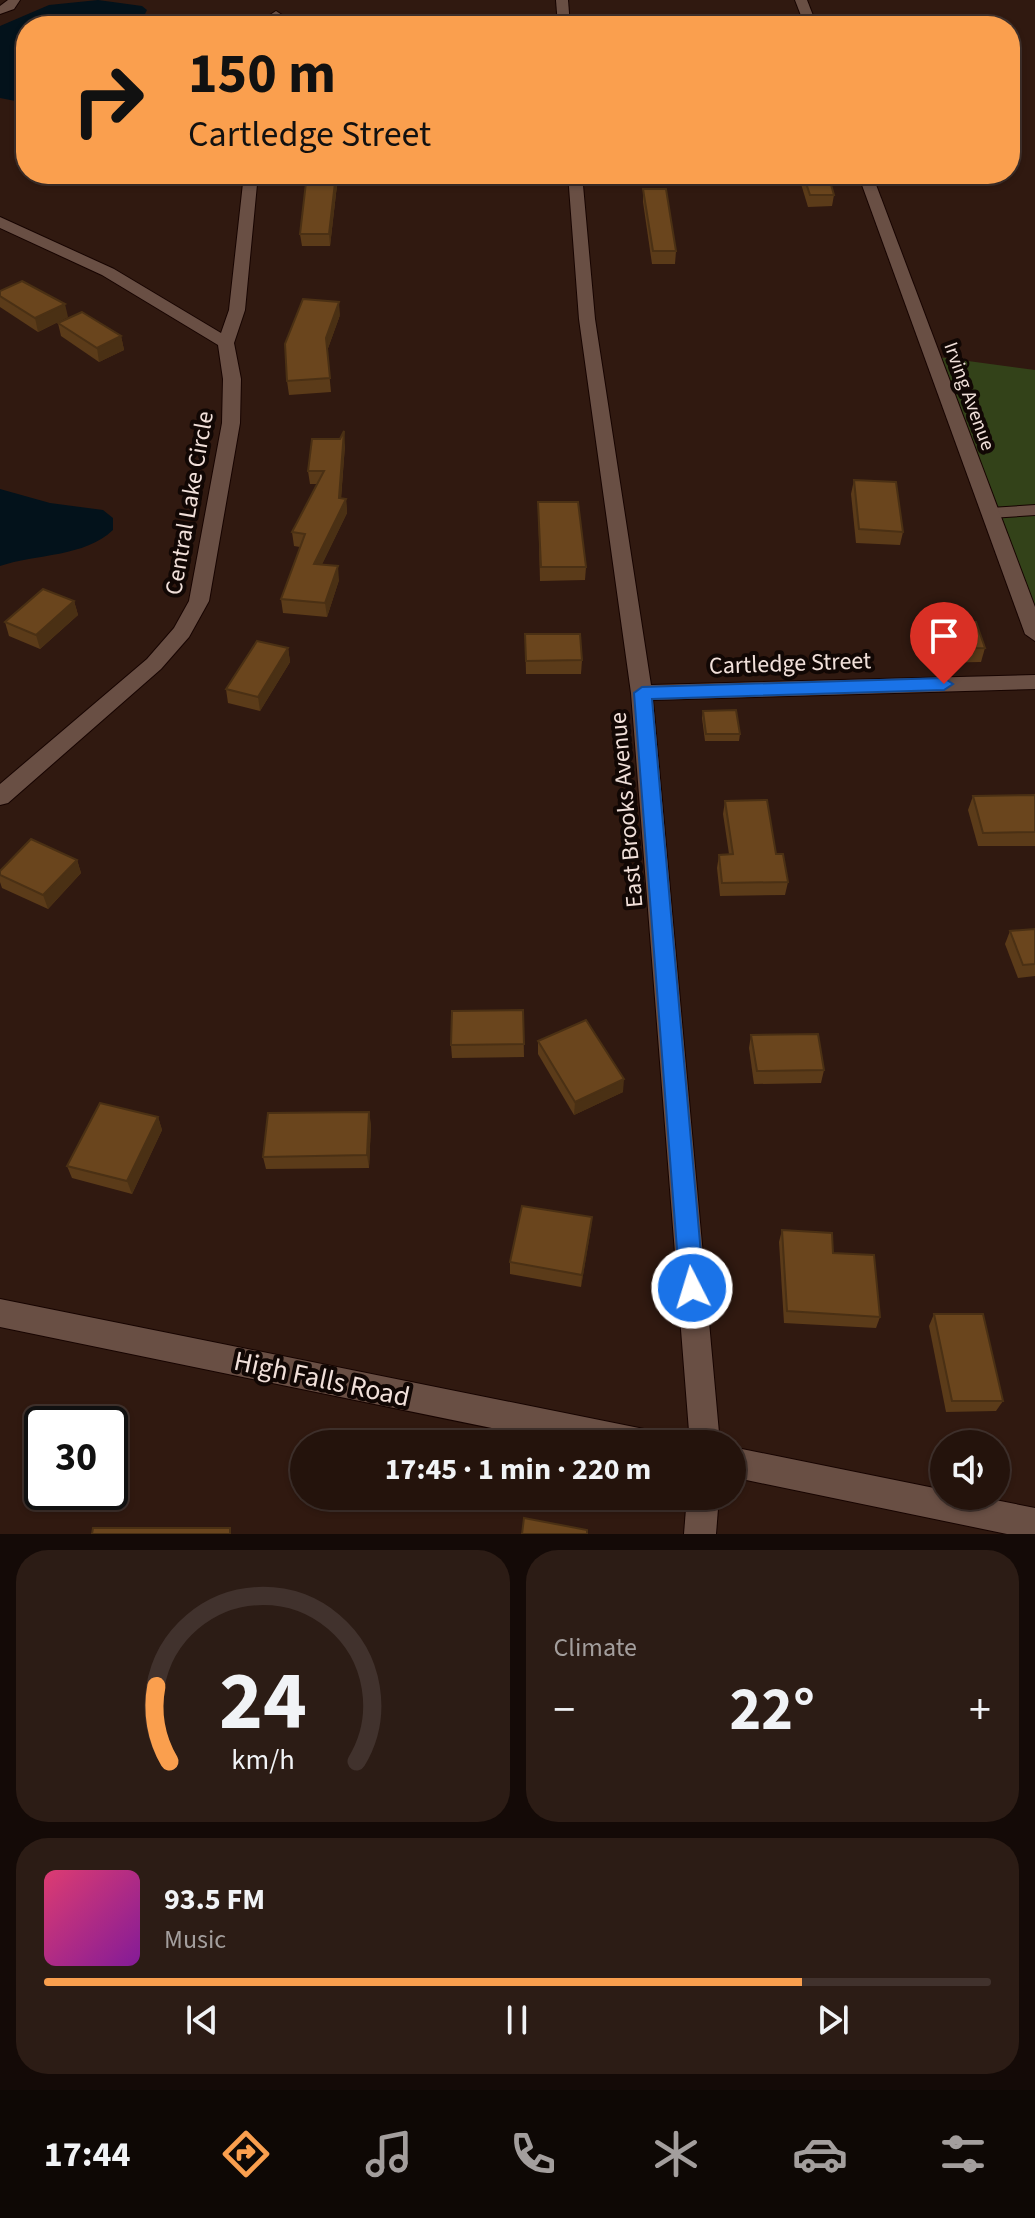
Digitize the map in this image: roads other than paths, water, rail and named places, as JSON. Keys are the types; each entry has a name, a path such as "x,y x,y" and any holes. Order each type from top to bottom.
{"street":[{"path":"0,10 10,6 14,0"},
{"path":"0,222 108,272 226,343 237,310 250,184"},
{"name":"East Brooks Avenue","path":"576,184 587,319 642,693 704,1430"},
{"name":"Irving Avenue","path":"869,184 1035,634"},
{"name":"Central Lake Circle","path":"0,797 154,664 182,632 199,601 231,423 232,379 226,343"},
{"name":"Cartledge Street","path":"642,693 1035,682"},
{"name":"High Falls Road","path":"0,1313 575,1430"},
{"path":"746,1465 1035,1524"},
{"path":"700,1534 702,1510"}],"lane":[{"path":"990,513 1035,510"}]}
